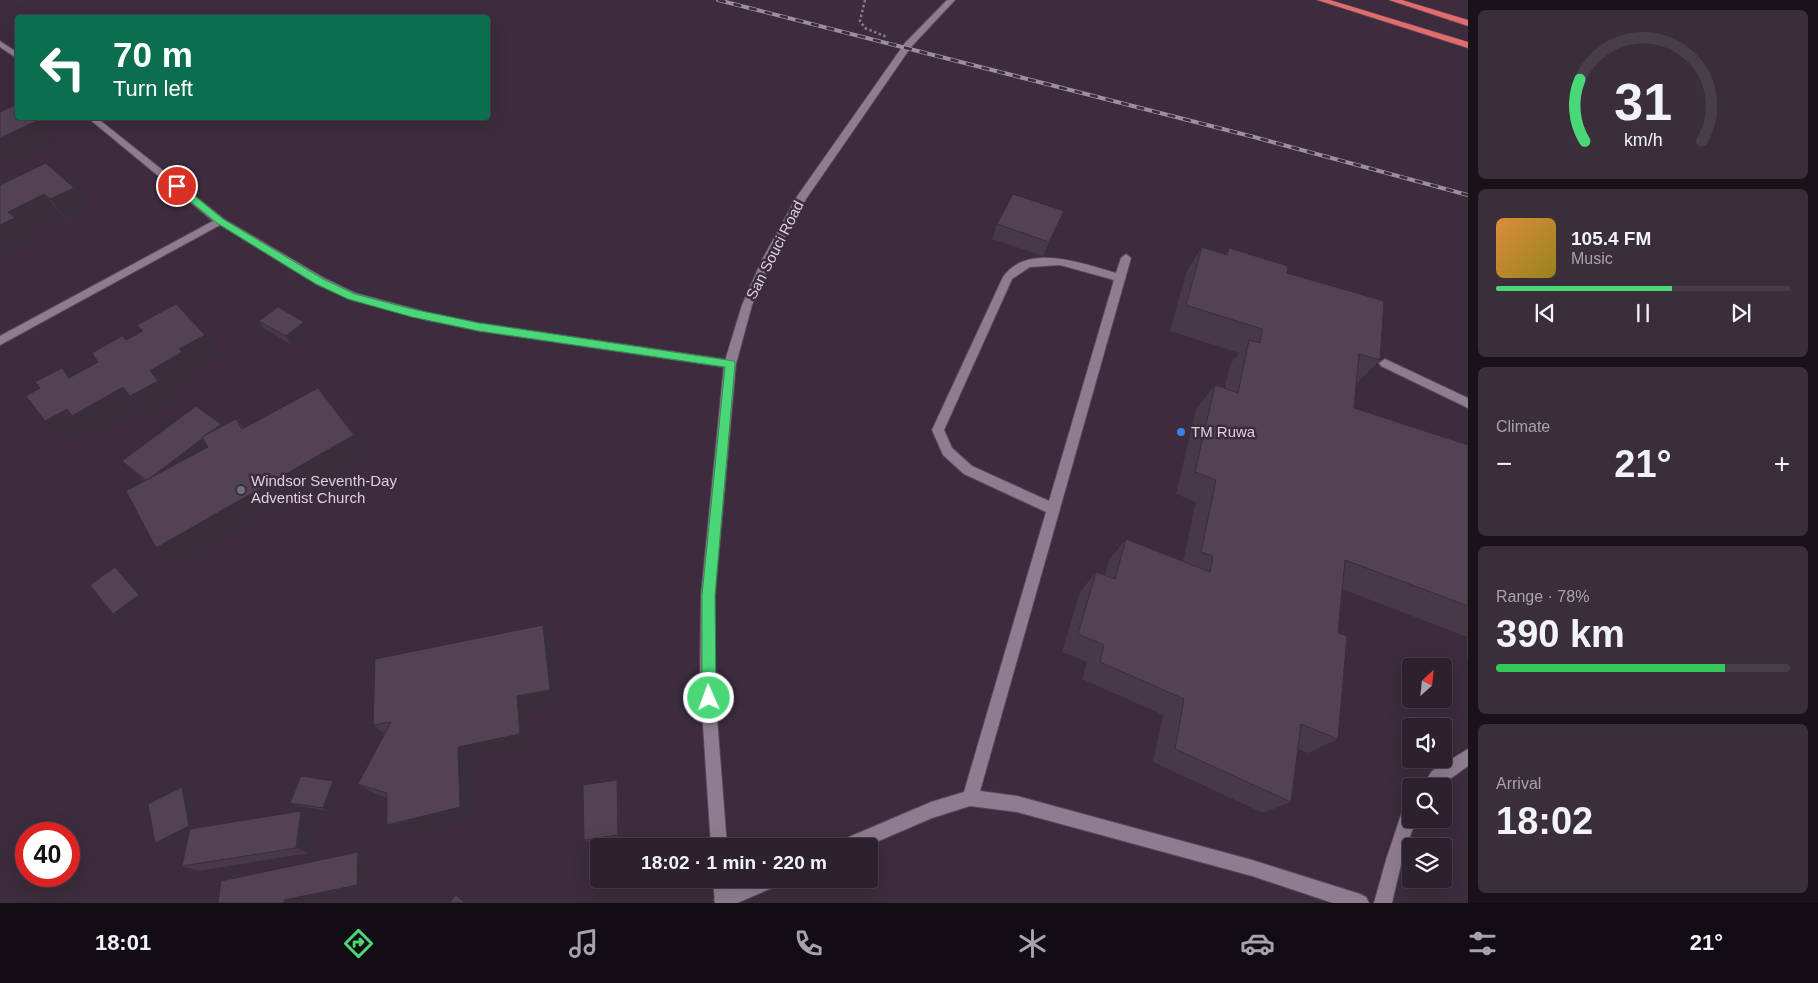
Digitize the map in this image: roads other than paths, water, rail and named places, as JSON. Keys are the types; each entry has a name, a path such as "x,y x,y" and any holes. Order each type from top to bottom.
{"highway":[{"path":"1321,0 1468,45"},
{"path":"1393,0 1468,23"}],"street":[{"name":"San Souci Road","path":"718,838 708,679 708,595 730,364 747,305 767,260 801,198 908,45 952,0"},
{"path":"0,43 15,55"},
{"path":"94,120 220,221 320,281 352,296 385,306 479,327 730,364"},
{"path":"0,341 220,221"},
{"path":"970,798 1126,258"},
{"path":"1053,509 968,470 947,451 938,430 1008,277 1027,264 1060,261 1120,278"},
{"path":"1385,363 1468,403"},
{"path":"1437,778 1468,757"},
{"path":"866,838 931,810 970,798 1017,804 1252,868 1360,903"},
{"path":"1384,903 1394,860 1405,828"},
{"path":"723,888 724,902 754,888"}],"railway":[{"path":"718,0 1254,137 1468,195"}],"place":[{"name":"TM Ruwa","path":"1181,432"},
{"name":"Windsor Seventh-Day Adventist Church","path":"241,490"}]}
